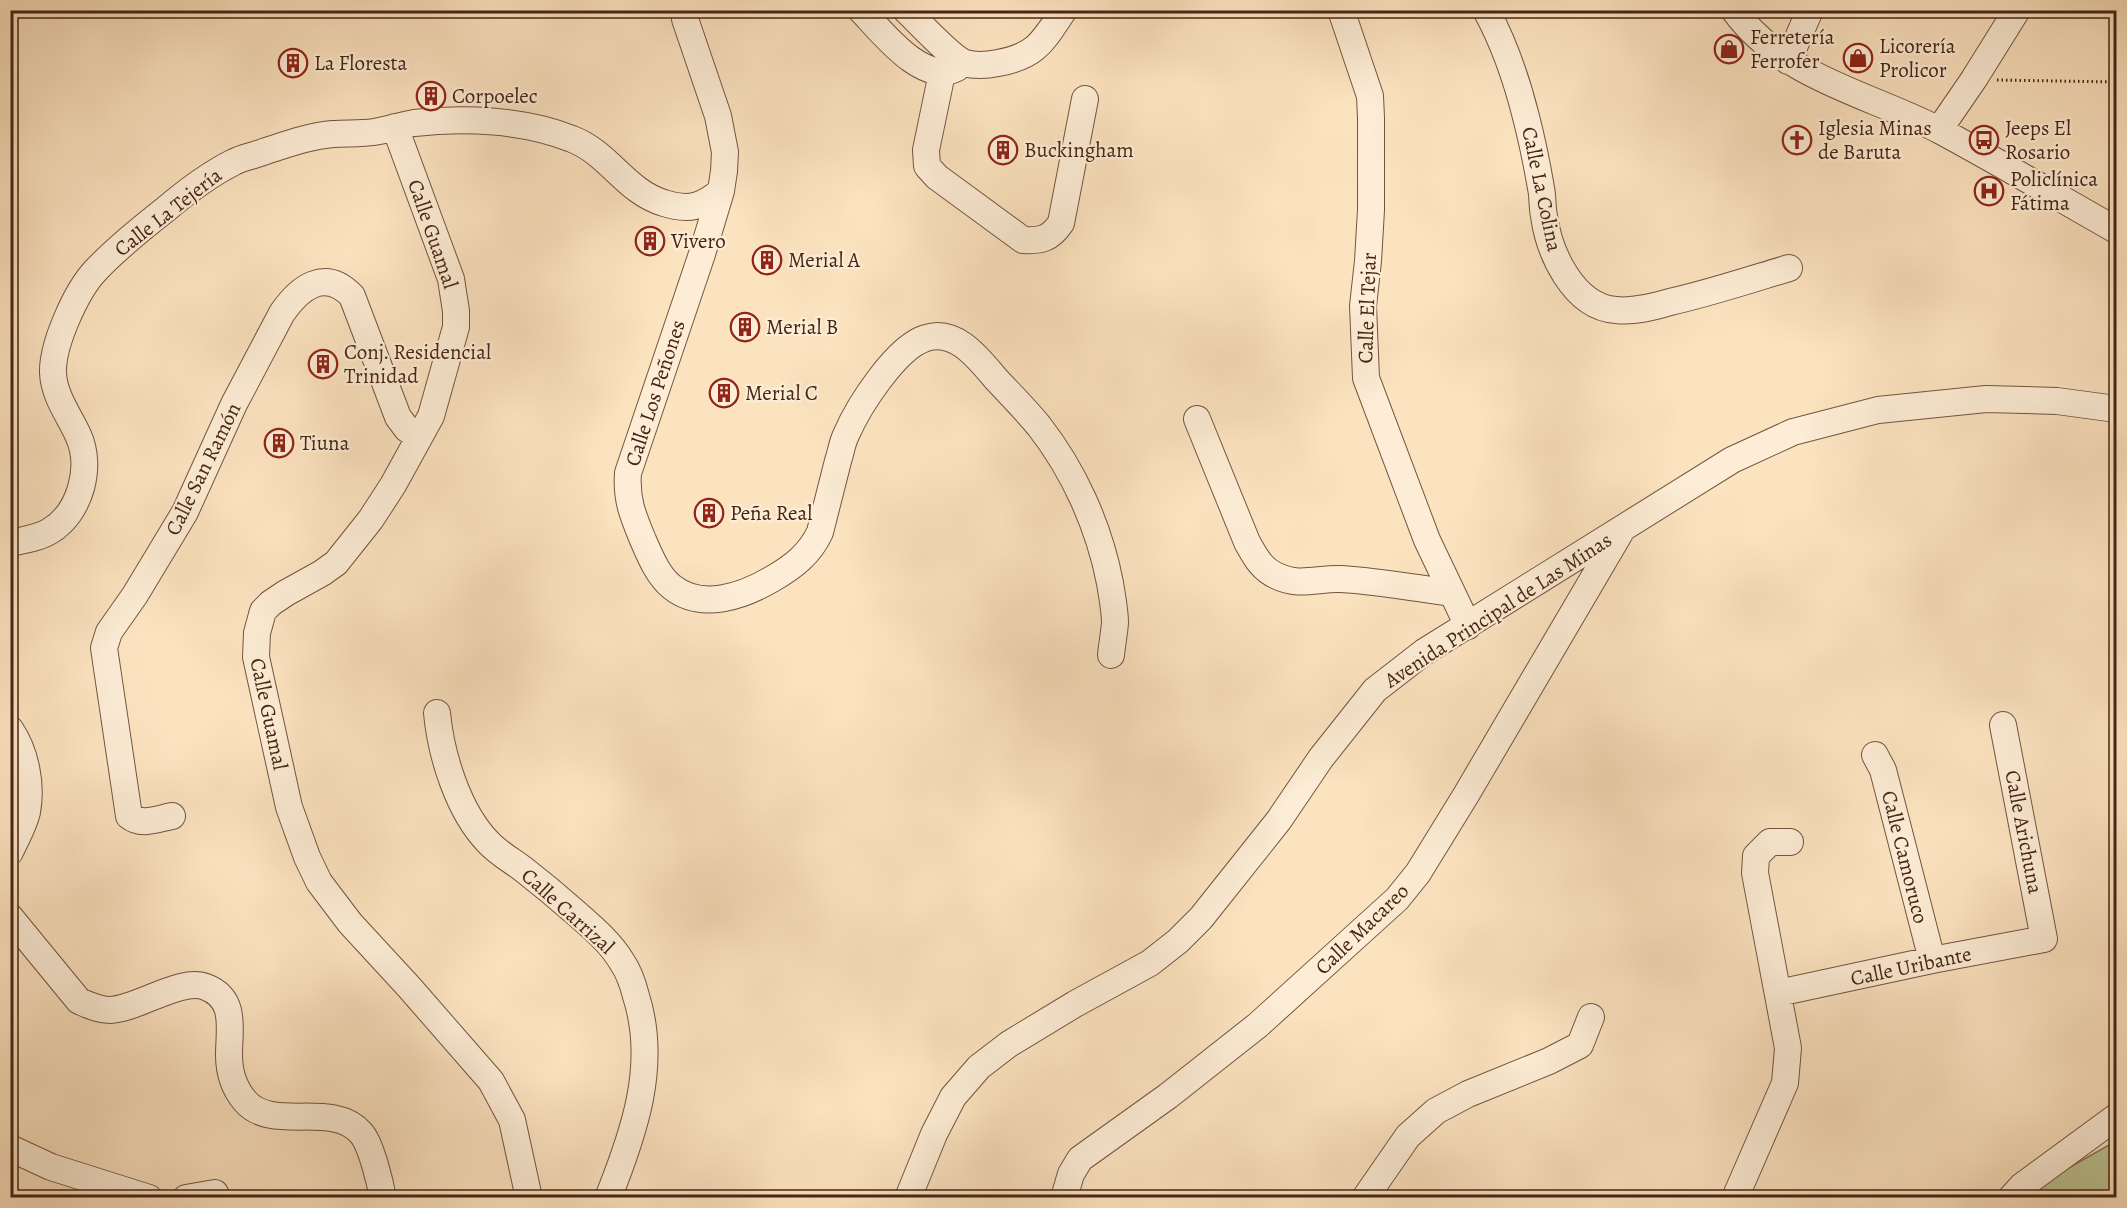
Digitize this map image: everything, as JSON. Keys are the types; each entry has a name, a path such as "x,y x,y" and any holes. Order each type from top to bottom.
{"street":[{"name":"Calle Los Peñones","path":"685,10 685,19 718,116 725,152 721,191 628,473 627,491 630,507 654,564 663,578 688,597 706,599 737,596 753,590 803,558 813,546 820,532 846,435 874,388 894,360 914,343 926,338 947,337 981,360 1023,407 1056,452 1083,498 1104,556 1114,603 1115,622 1111,655"},
{"path":"861,10 899,50 933,71 1018,59 1039,46 1064,10"},
{"path":"906,10 942,45 953,68 926,150 927,166 936,177 1023,240 1041,241 1054,234 1060,223 1085,99"},
{"name":"Calle El Tejar","path":"1341,10 1370,96 1371,186 1364,306 1366,378 1427,540 1468,626"},
{"name":"Calle La Colina","path":"1486,10 1502,45 1524,109 1548,234 1560,268 1569,282 1582,295 1614,310 1638,310 1698,296 1789,268"},
{"path":"1734,10 1754,36 1788,61 1813,75 1939,130 2116,230"},
{"path":"1788,61 1810,10"},
{"path":"1939,130 2017,10"},
{"name":"Calle La Tejería","path":"10,543 49,532 62,522 79,495 84,476 80,437 56,392 53,372 61,330 94,272 166,209 211,175 235,161 291,143 331,134 373,132 413,123 504,122 574,139 594,150 632,186 660,202 674,206 696,207 709,201 721,191"},
{"name":"Calle Guamal","path":"395,128 451,279 456,327 431,416 393,486 348,550 329,568 286,593 263,611 257,633 256,657 289,807 307,857 319,882 350,923 491,1081 512,1120 529,1197"},
{"name":"Calle San Ramón","path":"172,816 142,822 135,821 129,816 104,648 109,632 135,595 185,512 234,404 282,313 290,302 308,286 319,282 332,282 343,286 352,296 398,417 407,429 419,436"},
{"name":"Avenida Principal de Las Minas","path":"908,1197 934,1134 953,1097 979,1067 1009,1044 1075,1004 1150,963 1178,941 1201,918 1279,820 1321,758 1374,690 1424,652 1732,460 1767,443 1815,426 1878,410 1986,399 2057,401 2116,409"},
{"path":"1197,419 1247,542 1256,559 1266,570 1295,582 1341,579 1452,592"},
{"name":"Calle Macareo","path":"1064,1197 1071,1174 1080,1159 1168,1096 1258,1025 1397,899 1418,873 1466,795 1622,530"},
{"name":"Calle Carrizal","path":"437,713 439,738 451,774 468,816 477,830 503,855 580,917 613,950 622,962 636,993 644,1028 645,1069 638,1114 629,1145 608,1197"},
{"name":"Calle Arichuna","path":"2002,725 2044,939"},
{"path":"10,729 19,742 28,783 27,812 10,852"},
{"name":"Calle Camoruco","path":"1875,755 1883,770 1932,960"},
{"path":"1735,1197 1785,1083 1788,1048 1755,873 1756,856 1770,842 1790,842"},
{"path":"10,917 79,1001 93,1007 107,1010 122,1008 182,987 203,986 217,992 226,1004 231,1022 229,1056 231,1072 235,1086 247,1103 259,1112 274,1115 322,1117 351,1126 362,1133 378,1172 383,1197"},
{"name":"Calle Uribante","path":"1778,993 2044,939"},
{"path":"1365,1197 1408,1136 1436,1112 1468,1094 1549,1061 1580,1045 1592,1017"},
{"path":"2011,1197 2022,1186 2116,1117"},
{"path":"10,1148 51,1167 149,1197"},
{"path":"186,1197 216,1193"}],"path":[{"path":"1974,79 2116,82"}],"green space":[{"path":"2116,1141 2116,1197 2018,1198 2019,1196"}],"place":[{"name":"Ferretería Ferrofer","path":"1729,49"},
{"name":"Licorería Prolicor","path":"1858,58"},
{"name":"La Floresta","path":"293,63"},
{"name":"Corpoelec","path":"431,96"},
{"name":"Iglesia Minas de Baruta","path":"1797,140"},
{"name":"Jeeps El Rosario","path":"1984,140"},
{"name":"Buckingham","path":"1003,150"},
{"name":"Policlínica Fátima","path":"1989,191"},
{"name":"Vivero","path":"650,241"},
{"name":"Merial A","path":"767,260"},
{"name":"Merial B","path":"745,327"},
{"name":"Conj. Residencial Trinidad","path":"323,364"},
{"name":"Merial C","path":"724,393"},
{"name":"Tiuna","path":"279,443"},
{"name":"Peña Real","path":"709,513"}]}
